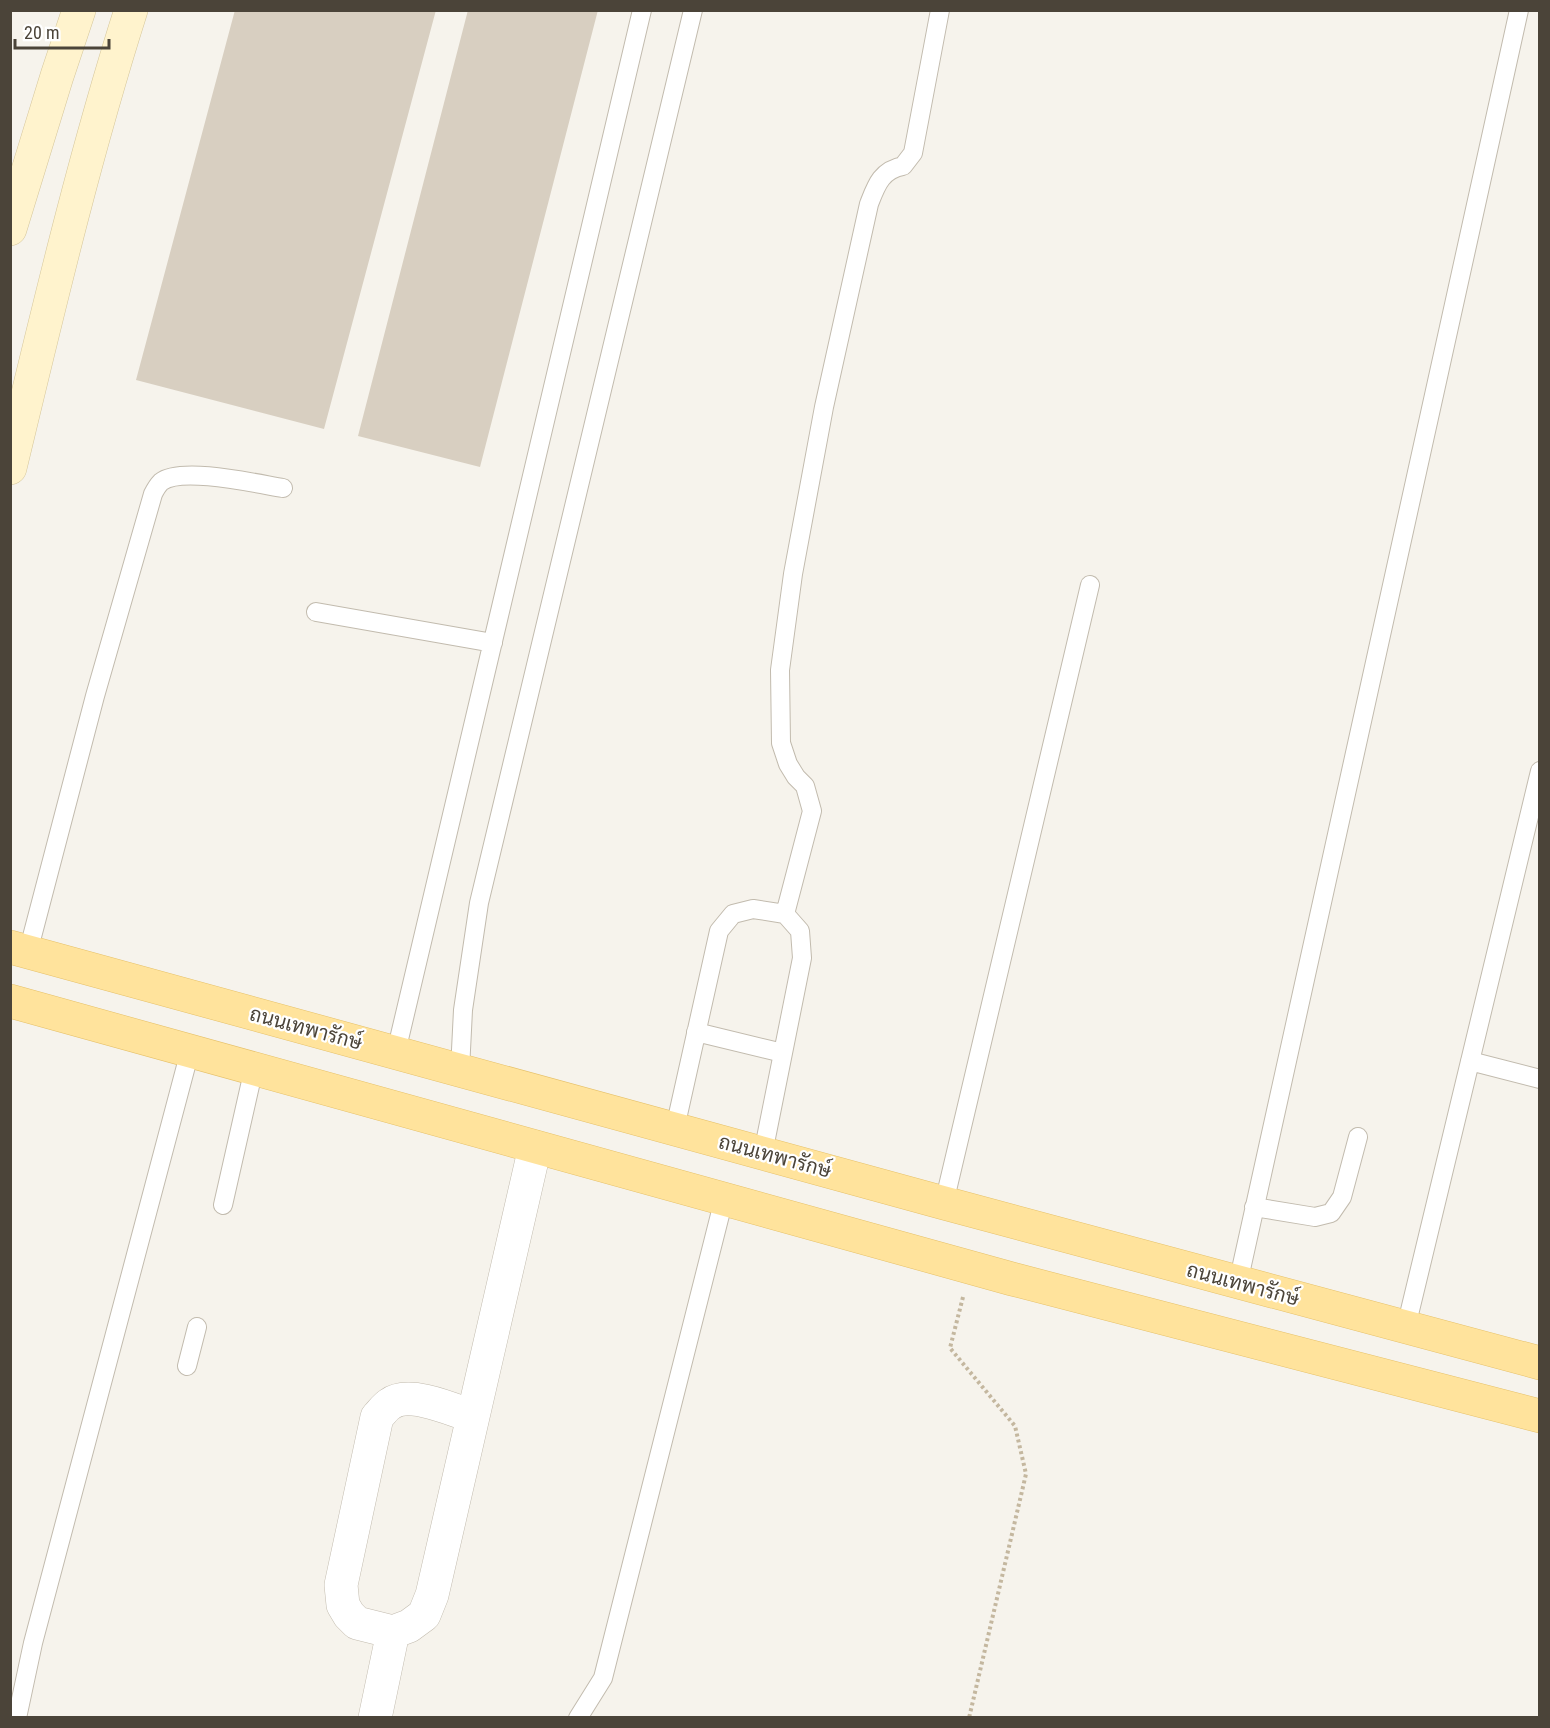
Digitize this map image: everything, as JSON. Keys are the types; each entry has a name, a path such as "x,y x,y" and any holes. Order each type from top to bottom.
{"main road":[{"path":"10,229 79,10"},
{"path":"10,468 61,259 108,84 131,10"},
{"name":"ถนนเทพารักษ์","path":"16,948 944,1203 1539,1363"},
{"path":"10,1001 970,1268 1539,1416"}],"street":[{"path":"471,1416 435,1402 407,1399 391,1402 377,1417 341,1585 343,1605 357,1623 393,1632 410,1626 424,1615 432,1595 471,1416 535,1147"},
{"path":"375,1718 393,1632"}],"lane":[{"path":"396,1052 642,10"},
{"path":"460,1070 463,1010 478,903 693,10"},
{"path":"785,914 812,812 805,786 788,764 781,742 780,669 794,574 824,407 869,204 883,175 893,168 903,166 913,153 940,10"},
{"path":"1238,1283 1520,10"},
{"path":"16,948 95,696 153,494 162,481 177,477 210,476 284,488"},
{"path":"944,1203 1090,585"},
{"path":"316,612 493,643"},
{"path":"1406,1328 1539,771"},
{"path":"675,1128 719,931 733,914 753,909 785,914 800,932 802,958 763,1153"},
{"path":"696,1032 783,1053"},
{"path":"17,1718 33,1643 190,1051"},
{"path":"1470,1061 1539,1079"},
{"path":"223,1205 254,1068"},
{"path":"1254,1207 1315,1217 1331,1213 1342,1197 1358,1137"},
{"path":"578,1718 603,1678 724,1199"},
{"path":"187,1366 196,1327"}],"path":[{"path":"969,1718 1026,1474 1016,1426 950,1348 970,1268"}],"building":[{"path":"235,10 436,10 324,429 136,380"},
{"path":"468,10 598,10 480,467 358,436"}]}
